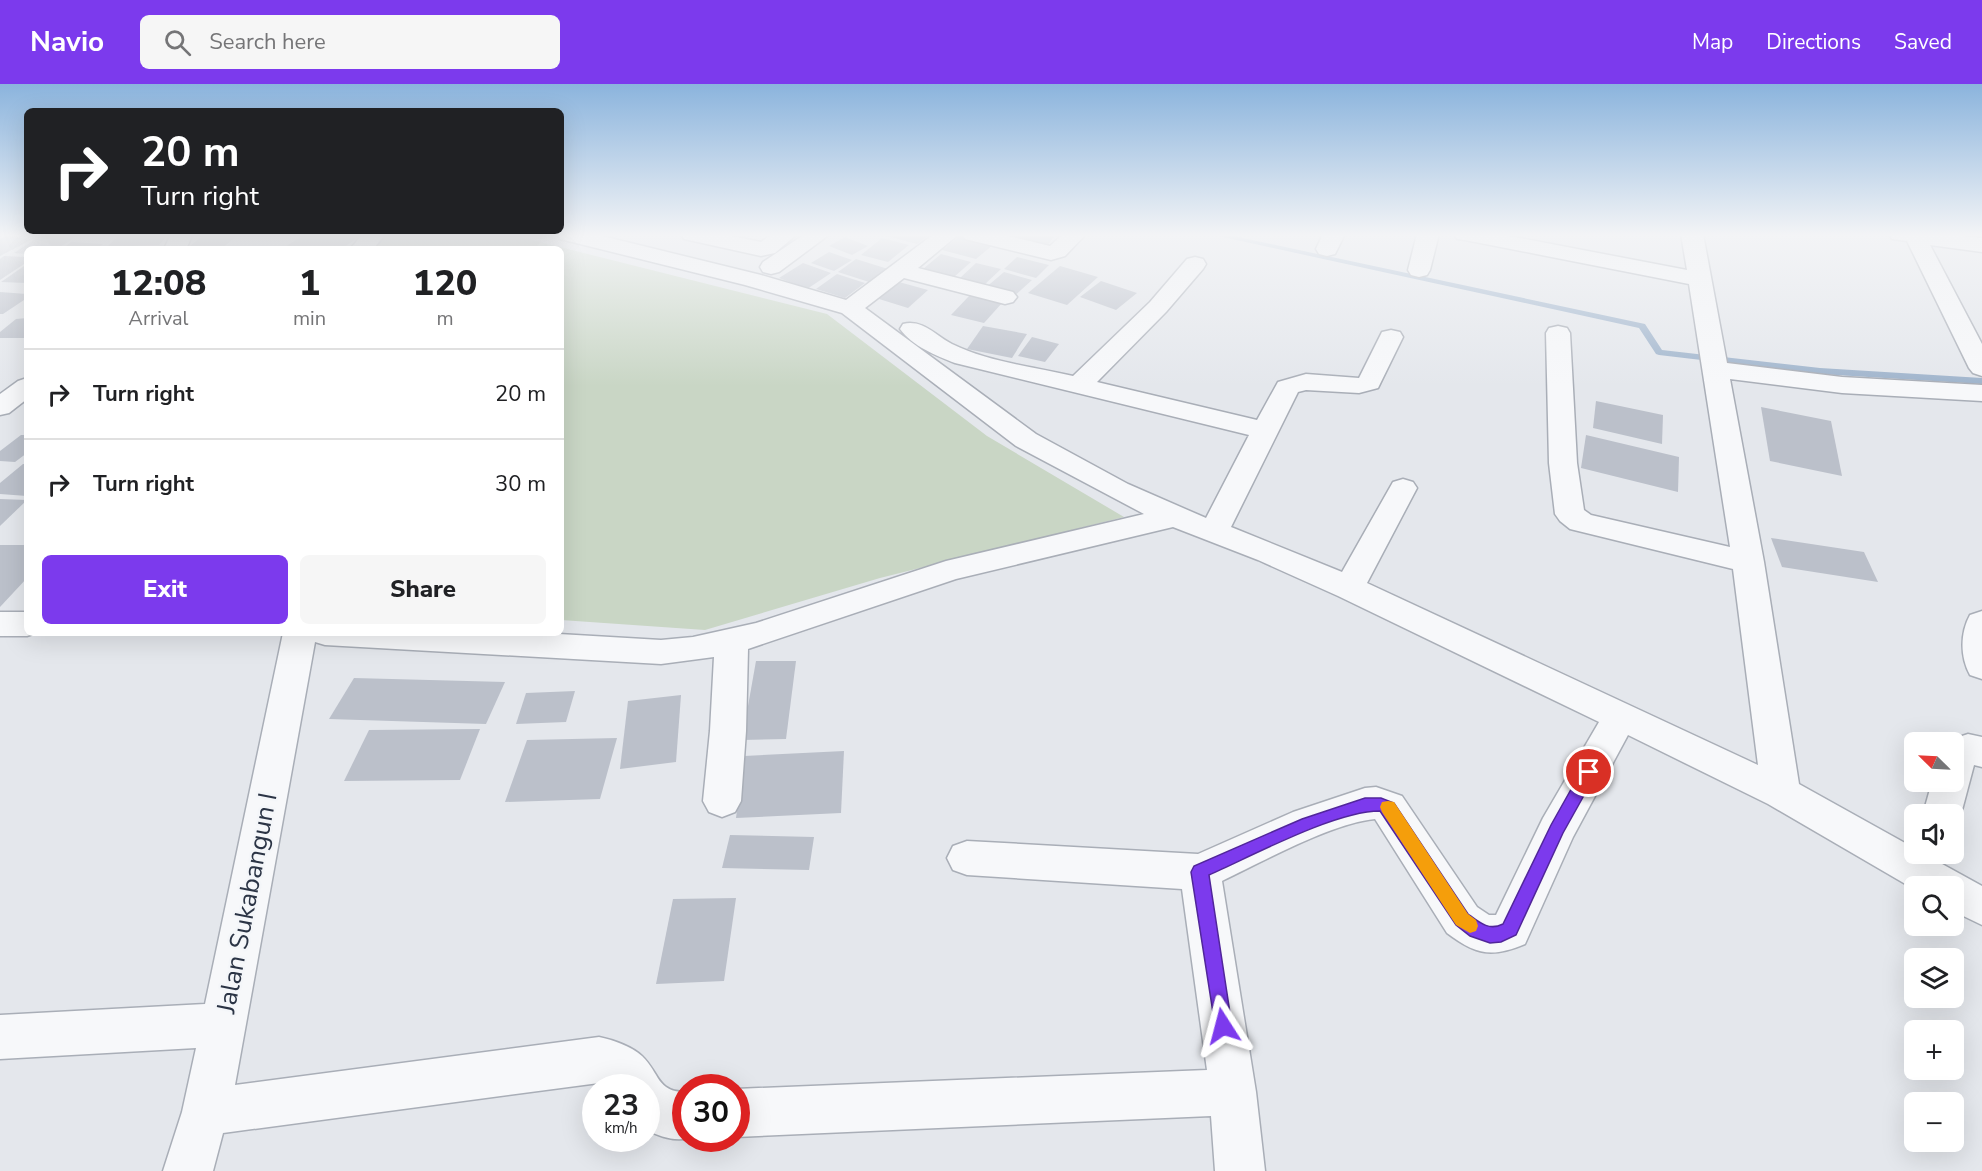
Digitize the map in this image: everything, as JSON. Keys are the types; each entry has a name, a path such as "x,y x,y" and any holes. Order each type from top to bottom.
{"street":[{"path":"776,285 858,302 953,354 1264,430"},
{"path":"858,302 881,285"},
{"path":"957,285 1005,297"},
{"path":"1078,386 1158,307 1177,285"},
{"path":"1701,285 1748,562 1781,793"},
{"path":"1936,285 1981,366"},
{"path":"858,302 1034,445 1118,490 1175,517 1349,588 1621,715 1781,793 1936,876"},
{"path":"1558,333 1563,463 1572,517 1581,522 1748,562"},
{"path":"1214,531 1287,387 1300,382 1351,385 1369,383 1391,337"},
{"path":"1713,360 1842,385 1982,393"},
{"path":"0,407 24,388"},
{"path":"1349,588 1403,488"},
{"path":"378,636 661,652 682,651 731,643 915,581 980,562 1175,517"},
{"path":"1982,623 1979,660 1982,666"},
{"name":"Jalan Sukabangun I","path":"188,1171 206,1112 299,636"},
{"path":"722,801 728,731 731,643"},
{"path":"967,858 1200,872 1307,824 1365,804 1381,804 1388,807 1462,920 1476,930 1490,935 1501,934 1510,930 1557,830 1621,715"},
{"path":"1964,750 1982,752"},
{"path":"1200,872 1233,1092 1240,1171"},
{"path":"1964,894 1982,906"},
{"path":"0,1037 224,1024"},
{"path":"206,1112 599,1060 608,1061 629,1074"},
{"path":"750,1112 1233,1092"}],"green space":[{"path":"564,285 710,285 827,314 987,436 1124,517 880,578 705,630 564,620"}],"building":[{"path":"796,285 813,285 807,289"},
{"path":"822,285 863,285 845,298 816,289"},
{"path":"896,285 909,285 928,290 908,308 879,299"},
{"path":"989,285 1027,285 1012,298 984,289"},
{"path":"1038,285 1089,285 1067,305 1028,293"},
{"path":"1096,285 1112,285 1137,293 1116,310 1080,297"},
{"path":"0,292 24,294 24,300 0,314"},
{"path":"970,295 1002,303 984,323 951,315"},
{"path":"24,318 24,338 0,338 0,332 16,319"},
{"path":"983,326 1027,334 1012,358 967,349"},
{"path":"1032,337 1059,344 1045,362 1018,356"},
{"path":"1596,401 1663,415 1662,444 1593,428"},
{"path":"1761,407 1831,421 1842,476 1770,461"},
{"path":"24,435 24,455 15,462 0,461 0,451"},
{"path":"1586,435 1679,457 1678,492 1581,468"},
{"path":"24,464 24,496 0,494 0,483"},
{"path":"0,499 24,500 24,503 0,526"},
{"path":"1771,538 1864,552 1878,582 1782,567"},
{"path":"0,545 24,545 24,581 0,607"},
{"path":"756,661 796,661 786,739 742,740"},
{"path":"354,678 505,682 486,724 329,719"},
{"path":"575,691 566,722 516,724 526,693"},
{"path":"681,695 676,762 620,769 628,701"},
{"path":"480,729 460,780 344,781 369,730"},
{"path":"617,738 600,799 505,802 527,740"},
{"path":"844,751 841,813 736,818 744,756"},
{"path":"730,835 814,837 809,870 722,868"},
{"path":"736,898 724,981 656,984 673,899"}],"waterway":[{"path":"1450,285 1642,326 1659,352 1820,371 1982,381"}],"slow traffic":[{"path":"1388,807 1462,920 1470,926"}],"route":[{"path":"1223,1026 1200,872 1307,824 1365,804 1381,804 1388,807 1462,920 1476,930 1490,935 1501,934 1510,930 1557,830 1589,772"}]}
